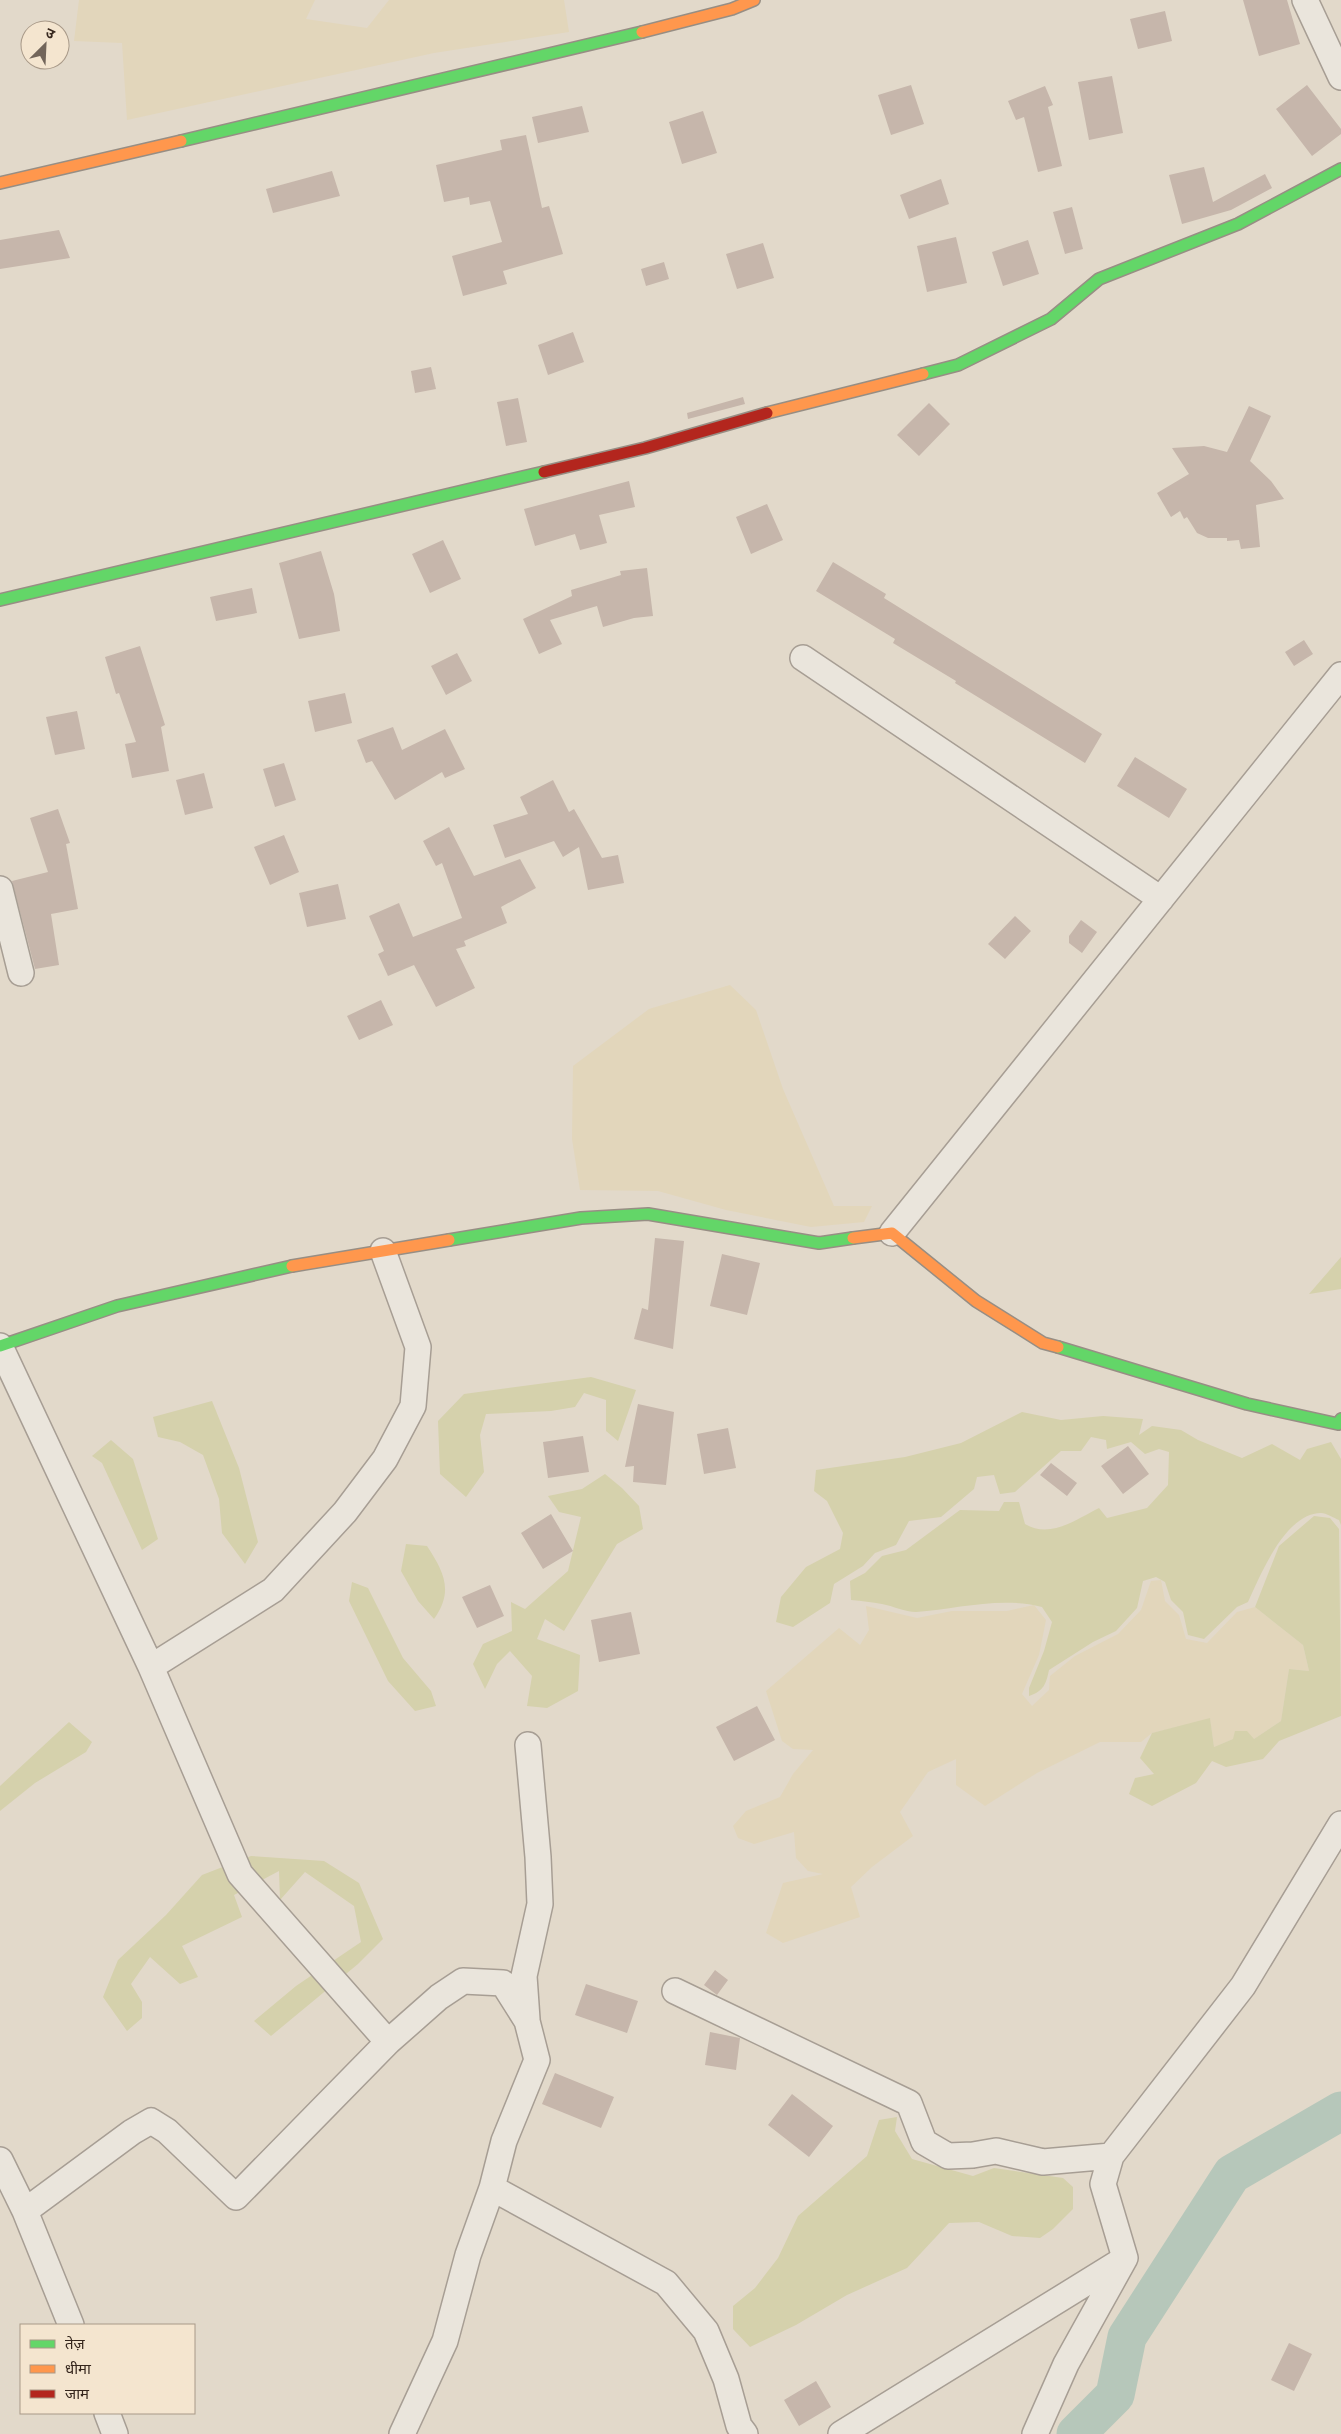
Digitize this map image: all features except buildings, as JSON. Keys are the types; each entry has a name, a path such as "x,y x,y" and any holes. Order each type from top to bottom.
{"street":[{"path":"0,183 546,56 732,9 754,0"},
{"path":"1305,0 1341,77"},
{"path":"0,600 645,448 765,414 958,365 1051,319 1099,279 1238,224 1341,168"},
{"path":"803,658 1161,899"},
{"path":"388,2042 240,1874 151,1667 0,1346 117,1306 297,1265 580,1218 648,1214 819,1243 892,1233 1341,675"},
{"path":"0,889 22,973"},
{"path":"892,1233 976,1301 1043,1344 1247,1404 1340,1423"},
{"path":"151,1667 273,1590 345,1512 385,1459 413,1406 418,1347 383,1251"},
{"path":"402,2434 445,2341 468,2254 492,2188 504,2141 536,2060 527,2021 524,1976 540,1904 538,1857 528,1744"},
{"path":"1035,2434 1066,2364 1125,2258 1103,2184 1111,2156 1243,1986 1341,1824"},
{"path":"25,2211 132,2132 151,2121 167,2131 236,2197 388,2042 439,1997 463,1981 503,1983 527,2021"},
{"path":"675,1991 908,2103 924,2142 948,2156 996,2151 1043,2162 1111,2156"},
{"path":"0,2160 25,2211 71,2324"},
{"path":"492,2188 666,2283 706,2331 726,2379 739,2426 746,2434"},
{"path":"841,2434 1125,2258"},
{"path":"107,2414 115,2434"}],"shaded area":[{"path":"79,0 315,0 306,19 367,28 389,0 564,0 569,32 434,53 127,120 122,43 74,41"},
{"path":"730,985 756,1010 783,1089 834,1206 872,1206 864,1222 811,1227 726,1210 658,1191 580,1190 572,1139 573,1066 649,1009"},
{"path":"1341,1257 1341,1289 1309,1294"},
{"path":"591,1377 636,1390 618,1441 606,1431 606,1400 584,1393 575,1407 551,1411 486,1414 480,1435 484,1472 466,1497 440,1474 438,1421 464,1394"},
{"path":"212,1401 239,1468 258,1542 245,1564 222,1533 219,1499 203,1455 180,1442 158,1437 153,1417"},
{"path":"1022,1412 1061,1420 1103,1416 1143,1419 1139,1435 1152,1426 1181,1430 1198,1440 1242,1458 1272,1444 1300,1460 1307,1449 1331,1442 1341,1459 1341,1525 1339,1520 1321,1513 1308,1516 1296,1523 1285,1534 1267,1562 1248,1602 1237,1607 1204,1639 1188,1635 1183,1612 1171,1600 1165,1582 1156,1577 1143,1581 1137,1608 1116,1631 1093,1642 1049,1670 1044,1686 1038,1692 1029,1696 1029,1688 1044,1651 1052,1622 1042,1607 1026,1604 994,1603 916,1612 878,1603 851,1600 850,1581 865,1573 882,1556 906,1550 960,1510 999,1511 1004,1502 1019,1502 1025,1524 1044,1530 1053,1529 1072,1522 1099,1508 1107,1518 1147,1508 1168,1485 1169,1452 1159,1449 1145,1454 1131,1442 1107,1449 1106,1440 1091,1437 1081,1451 1061,1451 1015,1492 1000,1494 994,1475 977,1477 974,1489 941,1517 909,1521 896,1545 875,1553 863,1566 834,1584 830,1603 793,1627 776,1622 781,1597 806,1567 840,1549 843,1533 827,1501 814,1491 816,1470 905,1457 961,1443"},
{"path":"111,1440 133,1459 158,1539 142,1550 102,1463 92,1456"},
{"path":"605,1474 639,1506 643,1529 617,1544 564,1631 545,1619 537,1639 580,1655 578,1691 547,1708 527,1706 532,1676 510,1651 497,1664 485,1689 473,1664 483,1644 512,1631 511,1602 525,1609 568,1571 581,1517 559,1512 548,1496 582,1489"},
{"path":"1314,1516 1330,1518 1339,1529 1341,1716 1279,1741 1263,1759 1226,1767 1212,1761 1196,1783 1152,1806 1129,1794 1135,1778 1154,1774 1140,1758 1152,1733 1210,1718 1214,1747 1233,1739 1235,1731 1247,1731 1254,1739 1281,1721 1289,1669 1309,1671 1303,1645 1255,1607 1279,1546"},
{"path":"406,1544 427,1546 442,1573 445,1590 444,1599 434,1619 418,1601 401,1571"},
{"path":"1161,1580 1165,1601 1179,1615 1186,1639 1207,1643 1237,1612 1255,1607 1303,1645 1309,1671 1289,1669 1281,1721 1254,1739 1233,1739 1214,1747 1210,1719 1152,1733 1141,1742 1100,1742 1037,1773 985,1806 956,1785 956,1759 928,1772 900,1812 913,1836 872,1867 851,1887 860,1917 783,1943 766,1933 783,1883 823,1874 808,1871 796,1858 794,1832 754,1844 738,1838 733,1826 746,1811 780,1797 793,1774 813,1750 793,1749 782,1741 766,1691 839,1628 860,1645 869,1630 866,1606 917,1618 952,1611 1007,1611 1034,1605 1046,1620 1039,1655 1022,1694 1032,1706 1049,1690 1050,1676 1075,1656 1118,1634 1141,1610 1151,1581"},
{"path":"352,1582 368,1588 403,1658 431,1691 436,1706 415,1711 388,1681 349,1601"},
{"path":"69,1722 92,1742 86,1752 35,1783 0,1811 0,1786"},
{"path":"251,1856 324,1861 359,1883 383,1939 358,1964 271,2036 254,2021 296,1986 361,1942 354,1906 305,1872 280,1900 279,1871 234,1895 242,1917 182,1946 198,1977 180,1984 150,1957 131,1984 142,2002 142,2018 127,2031 103,1997 118,1960 166,1915 202,1875"},
{"path":"897,2117 895,2131 912,2159 973,2176 994,2168 1063,2178 1073,2187 1073,2209 1053,2229 1040,2238 1012,2236 979,2222 949,2223 907,2268 847,2295 796,2325 750,2347 733,2329 733,2306 755,2288 778,2258 798,2216 867,2156 879,2120"}],"waterway":[{"path":"1076,2434 1115,2395 1127,2337 1232,2174 1341,2111"}],"traffic: fast":[{"path":"181,141 642,32"},
{"path":"923,374 958,365 1051,319 1099,279 1238,224 1341,169"},
{"path":"0,600 544,472"},
{"path":"449,1240 581,1218 648,1214 819,1243 853,1238"},
{"path":"0,1346 117,1306 292,1266"},
{"path":"1058,1347 1247,1404 1338,1424 1341,1419"}],"traffic: slow":[{"path":"642,32 732,9 754,0"},
{"path":"0,183 181,141"},
{"path":"767,413 923,374"},
{"path":"853,1238 892,1233 976,1301 1043,1343 1058,1347"},
{"path":"292,1266 449,1240"}],"traffic: jam":[{"path":"544,472 645,448 767,413"}]}
